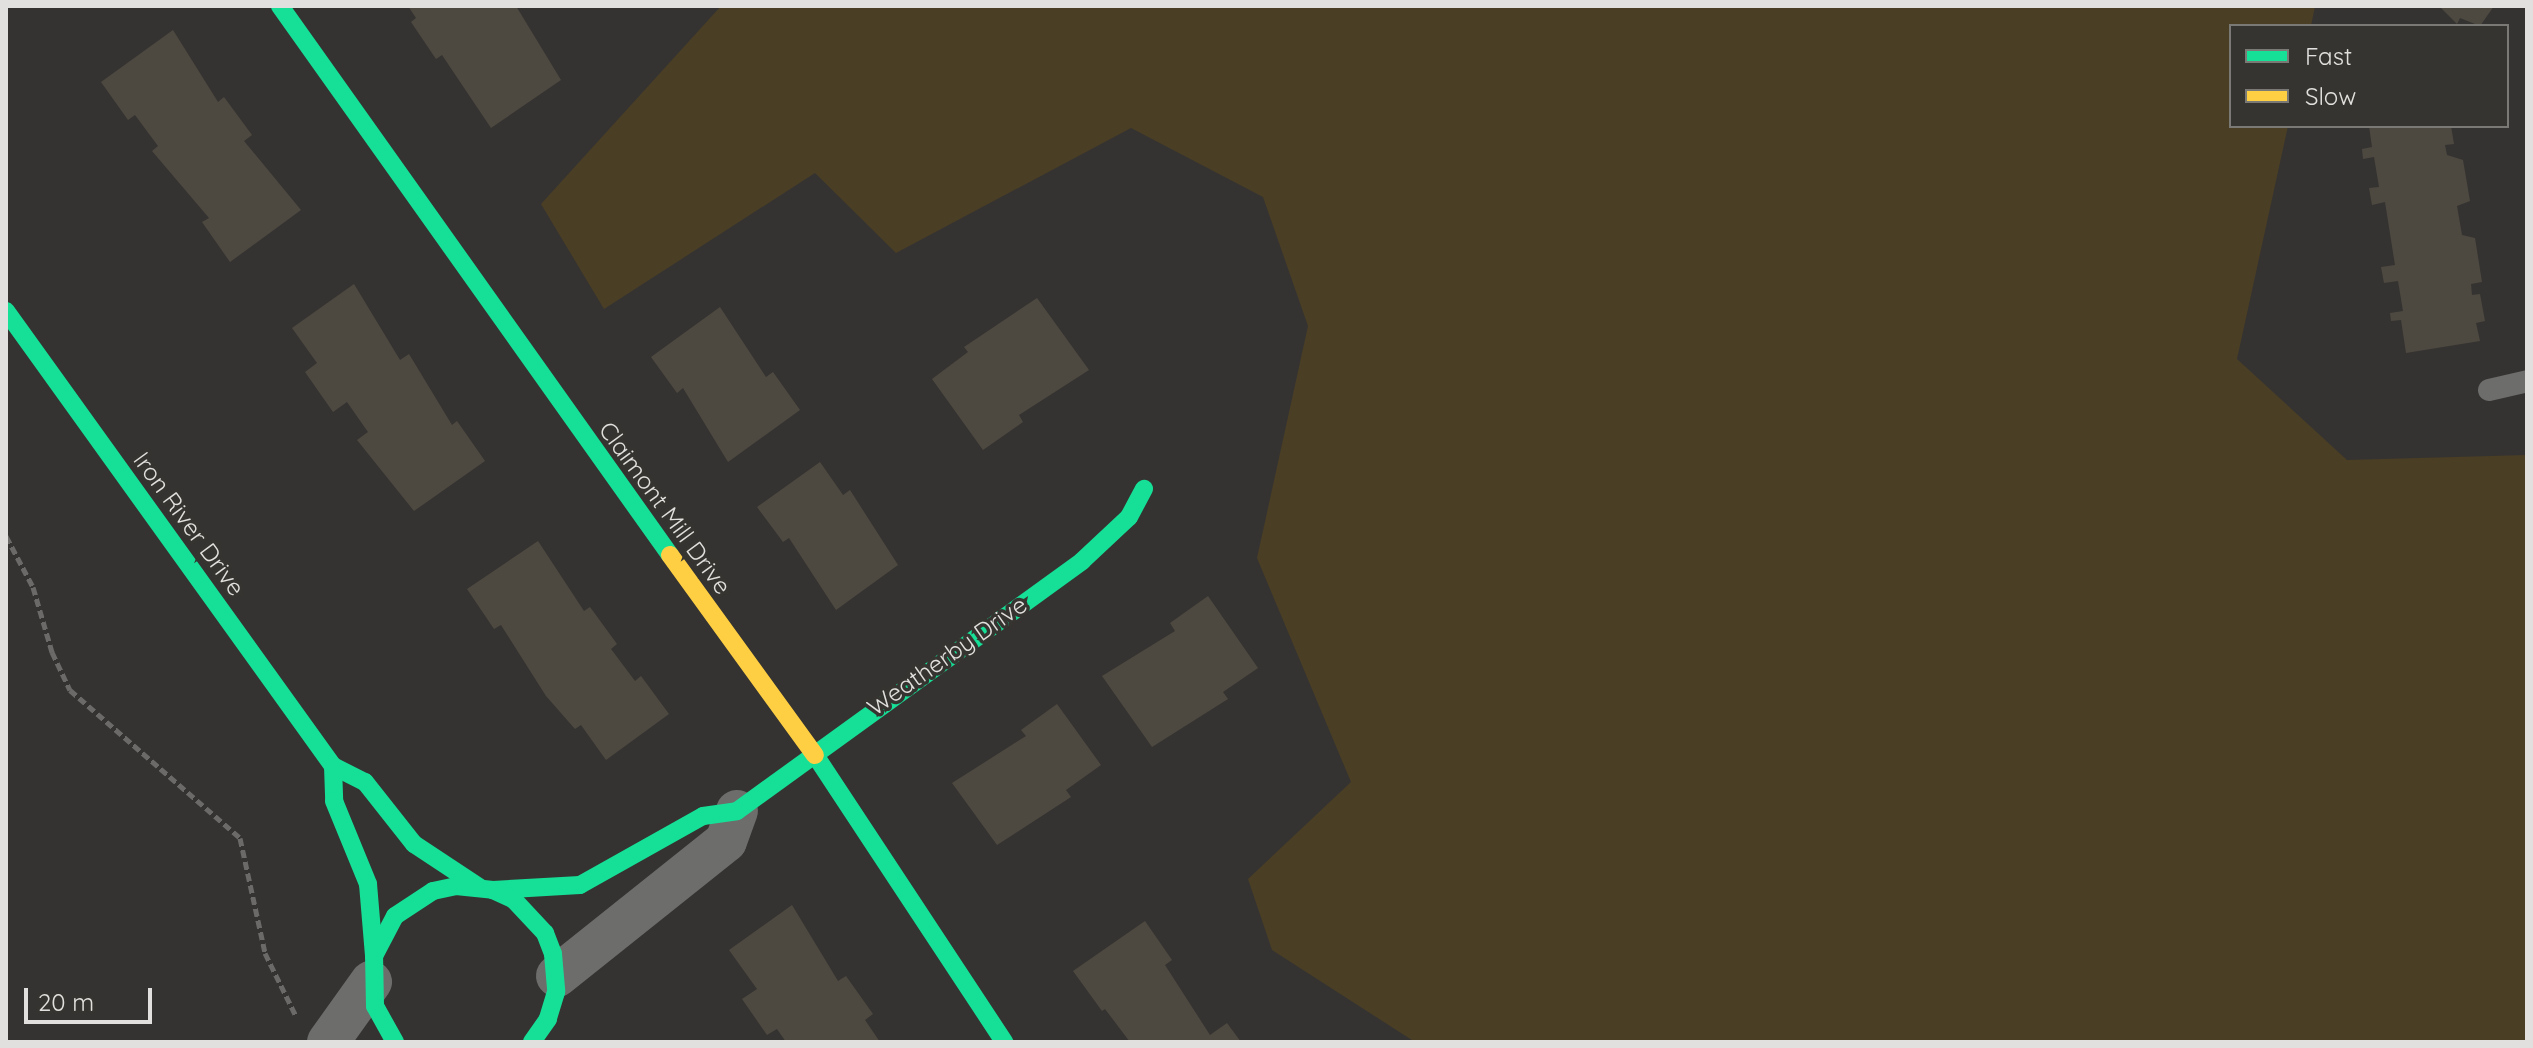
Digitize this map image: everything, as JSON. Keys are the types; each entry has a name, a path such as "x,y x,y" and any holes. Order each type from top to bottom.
{"street":[{"name":"Claimont Mill Drive","path":"280,6 587,442 813,751 1004,1042"},
{"name":"Iron River Drive","path":"6,311 333,766 365,782 414,844 486,888 514,900 545,933 557,984"},
{"name":"Weatherby Drive","path":"372,969 395,916 413,901 433,891 580,885 703,816 737,811 813,751 1091,554 1129,517 1144,489"},
{"path":"333,766 334,801 368,884 375,1006 395,1042"},
{"name":"Weatherby Drive","path":"557,984 726,841 737,811"},
{"path":"316,1033 372,969"},
{"path":"557,984 561,1029"},
{"path":"532,1042 548,1019 557,984"}],"lane":[{"path":"2489,390 2527,381"}],"path":[{"path":"6,536 33,587 52,652 70,690 240,838 265,953 282,995 316,1033"}],"shaded area":[{"path":"721,6 2315,6 2311,24 2229,24 2229,128 2288,128 2237,359 2347,460 2527,455 2527,1042 1415,1042 1272,950 1248,879 1351,782 1257,558 1308,326 1263,197 1131,128 896,253 815,173 604,309 541,204"}],"building":[{"path":"408,6 516,6 561,80 491,128 442,55 436,59 411,22 416,18"},
{"path":"2439,6 2494,6 2481,24 2460,18 2457,24"},
{"path":"173,30 218,102 224,97 252,135 244,141 301,210 230,262 202,222 209,218 152,151 158,146 135,115 128,120 101,82"},
{"path":"2369,128 2451,128 2454,144 2445,145 2447,155 2463,160 2470,201 2457,206 2462,235 2475,238 2482,282 2471,284 2472,295 2480,294 2485,321 2476,323 2480,341 2406,353 2401,320 2391,321 2390,313 2403,311 2398,281 2384,283 2381,267 2395,265 2385,202 2372,205 2369,188 2379,187 2374,157 2363,159 2362,149 2372,147"},
{"path":"354,284 400,360 409,354 452,425 457,421 485,461 414,511 357,440 368,432 347,402 333,412 305,372 317,363 292,328"},
{"path":"1037,298 1089,370 1019,415 1023,422 983,450 932,379 968,352 964,347"},
{"path":"720,307 766,377 773,372 800,410 728,462 683,388 677,393 651,357"},
{"path":"820,462 843,495 850,490 898,565 836,610 789,538 783,542 757,507"},
{"path":"538,541 584,611 590,607 617,644 611,649 635,681 641,676 669,714 606,760 581,725 575,729 546,696 501,625 494,629 467,589"},
{"path":"1208,596 1258,668 1223,692 1228,699 1152,747 1102,676 1175,631 1170,623"},
{"path":"1057,704 1101,765 1066,790 1071,797 997,845 952,783 1026,736 1021,730"},
{"path":"792,905 838,981 846,976 873,1014 865,1020 880,1042 786,1042 777,1029 767,1035 742,999 757,989 729,950"},
{"path":"1145,921 1172,960 1165,965 1210,1035 1227,1023 1241,1042 1130,1042 1105,1009 1102,1011 1073,971"}],"traffic: fast":[{"path":"280,6 670,555"},
{"path":"6,311 333,766 365,782 414,844 479,887"},
{"path":"493,890 580,885 703,816 737,811 1082,561 1129,517 1144,489"},
{"path":"815,755 1004,1042"},
{"path":"333,766 334,801 368,884 374,956"},
{"path":"395,1042 375,1006 374,956 395,916 433,891 456,886 493,890 514,900 545,933 553,954 556,992 548,1019 532,1042"}],"traffic: slow":[{"path":"670,555 815,755"}]}
